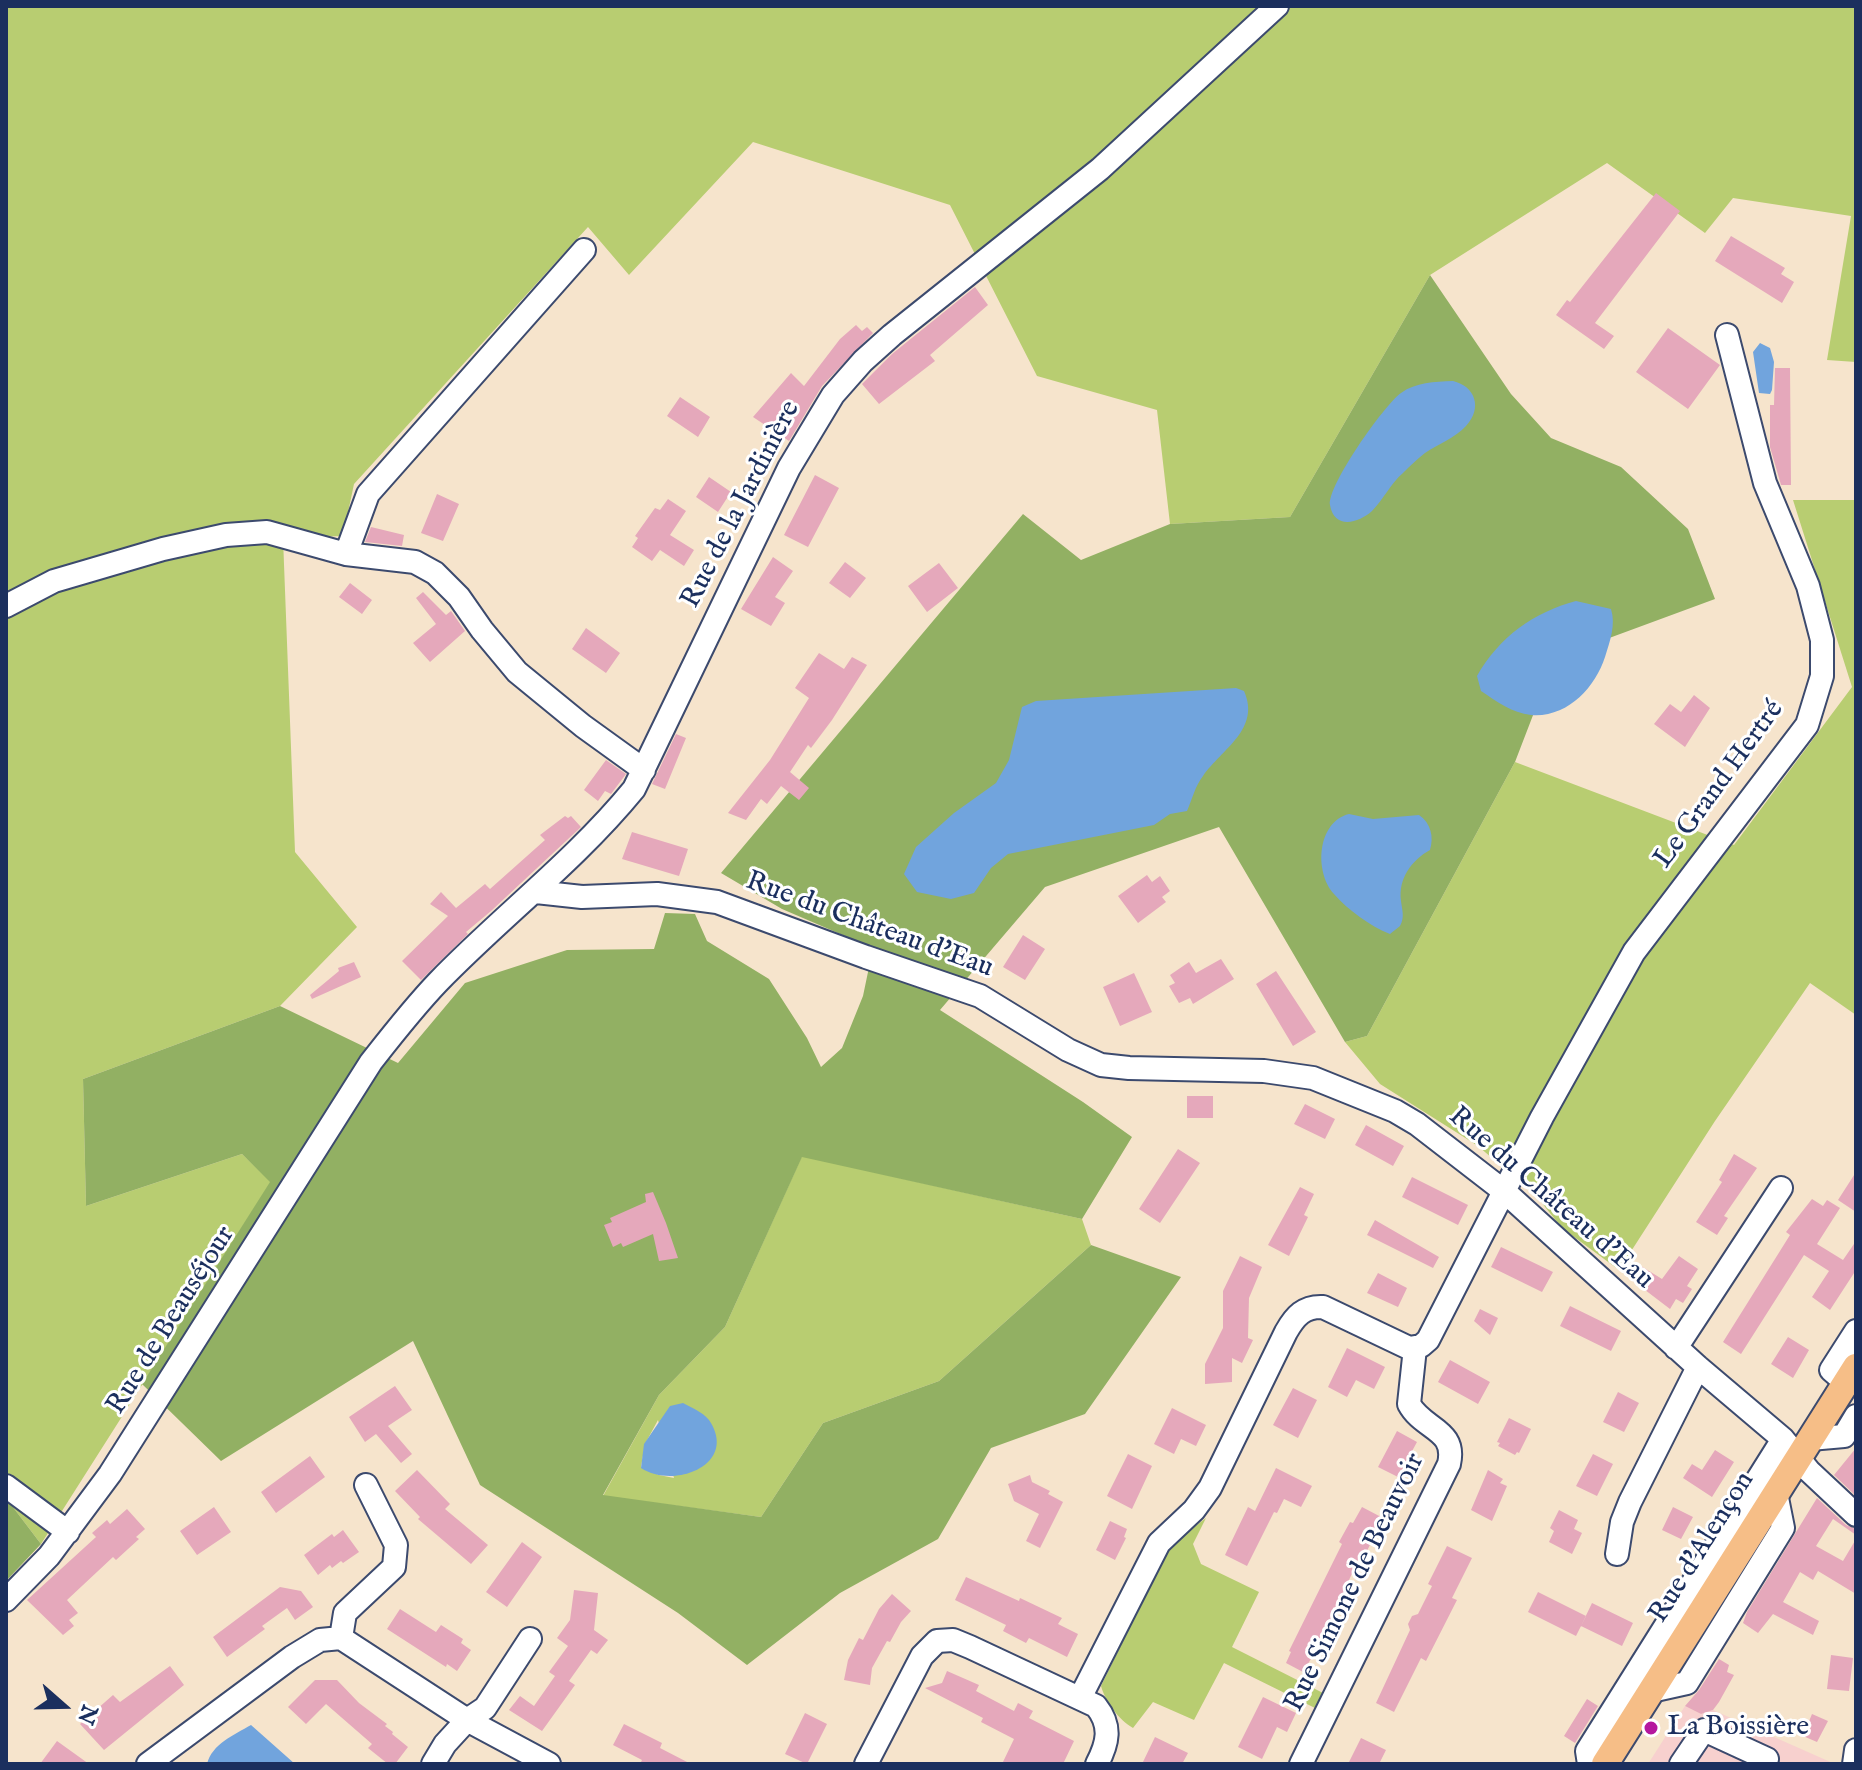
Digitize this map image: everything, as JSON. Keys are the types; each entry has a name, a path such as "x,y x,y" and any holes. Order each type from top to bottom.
{"main road":[{"name":"Rue d'Alençon","path":"1605,1764 1776,1493 1797,1445 1851,1375"}],"street":[{"name":"Rue de la Jardinière","path":"371,1062 439,981 601,829 634,789 789,468 833,395 863,361 892,335 1100,169 1277,6"},
{"path":"346,554 368,494 584,250"},
{"name":"Le Grand Hertré","path":"1415,1348 1428,1340 1542,1117 1634,952 1807,725 1822,676 1822,640 1808,586 1765,483 1727,335"},
{"path":"6,606 54,581 163,549 226,535 267,532 346,554 415,562 435,573 459,597 517,672 583,726 644,770"},
{"name":"Rue du Château d'Eau","path":"536,892 582,897 657,894 717,902 980,996 1068,1050 1101,1065 1264,1071 1313,1078 1356,1094 1417,1124 1505,1192 1676,1348 1797,1445 1809,1471 1856,1515"},
{"name":"Rue de Beauséjour","path":"6,1600 27,1581 68,1532 148,1415 371,1062"},
{"path":"1676,1348 1781,1188"},
{"path":"1080,1698 1159,1543 1194,1510 1210,1488 1286,1332 1299,1314 1307,1308 1323,1307 1400,1345 1415,1348"},
{"path":"1851,1375 1831,1370 1856,1331"},
{"name":"Rue Simone de Beauvoir","path":"1301,1764 1449,1464 1450,1447 1446,1438 1423,1421 1409,1404 1415,1348"},
{"path":"1617,1554 1622,1522 1630,1502 1698,1367"},
{"path":"1589,1764 1587,1751 1797,1445 1844,1436 1856,1416"},
{"path":"341,1638 345,1613 394,1567 396,1545 366,1485"},
{"path":"6,1486 68,1532"},
{"path":"148,1764 292,1657 320,1640 341,1638 467,1720 549,1764"},
{"path":"433,1764 445,1744 467,1720 485,1708 530,1639"},
{"path":"866,1764 922,1656 937,1641 953,1640 1096,1706 1107,1723 1106,1745 1097,1764"},
{"path":"1681,1764 1704,1730 1767,1759"},
{"path":"1854,1764 1856,1750"}],"shaded area":[{"path":"1685,1706 1701,1714 1713,1710 1835,1764 1648,1764"}],"green space":[{"path":"6,6 1856,6 1856,362 1827,360 1851,216 1733,198 1705,233 1607,163 1430,275 1290,517 1170,524 1157,410 1037,376 950,205 753,142 629,275 588,227 354,484 343,536 283,538 295,852 357,927 280,1006 83,1079 86,1206 242,1154 271,1182 41,1544 6,1498"},
{"path":"1430,275 1511,394 1551,438 1621,467 1688,529 1715,599 1555,658 1515,762 1367,1036 1345,1042 1219,827 1045,887 940,1010 1132,1137 1082,1219 802,1157 725,1327 659,1395 603,1495 761,1517 823,1423 939,1381 1091,1245 1181,1277 1085,1414 991,1448 938,1539 840,1593 747,1665 678,1613 480,1485 413,1341 221,1461 142,1384 270,1182 242,1154 86,1206 83,1079 280,1006 398,1063 465,983 567,950 654,949 665,913 695,914 707,941 769,979 807,1038 821,1067 842,1048 863,996 873,948 782,909 721,873 1023,514 1081,560 1170,524 1290,517"},
{"path":"1793,500 1856,500 1856,1015 1810,983 1715,1121 1619,1270 1562,1228 1537,1197 1478,1146 1380,1084 1345,1042 1367,1036 1515,762 1734,845 1852,687"},
{"path":"802,1156 1082,1219 1091,1245 939,1381 823,1423 761,1517 603,1496 659,1395 725,1327","holes":["658,1420 674,1478 641,1467 645,1444"]},
{"path":"6,1498 41,1544 6,1581"},
{"path":"1206,1518 1193,1544 1201,1564 1259,1592 1232,1647 1323,1693 1315,1708 1224,1663 1194,1720 1153,1702 1133,1728 1113,1710 1101,1686 1170,1545"}],"water":[{"path":"1760,343 1770,348 1774,362 1770,394 1759,393 1753,352"},
{"path":"1453,381 1467,388 1474,399 1474,412 1466,426 1416,460 1367,515 1348,522 1336,518 1330,505 1337,481 1358,446 1393,400 1413,387"},
{"path":"1576,601 1611,609 1613,621 1600,669 1578,699 1556,712 1531,715 1511,709 1481,691 1477,676 1507,638 1532,619"},
{"path":"1236,688 1244,691 1248,704 1244,727 1200,780 1187,811 1170,814 1154,825 1008,854 991,868 974,893 951,899 917,892 904,874 916,847 954,813 996,783 1009,760 1022,707 1036,701"},
{"path":"1349,814 1373,819 1419,815 1430,831 1430,850 1412,864 1404,877 1402,920 1390,934 1346,906 1334,894 1323,873 1325,837 1338,819"},
{"path":"683,1403 709,1420 716,1436 716,1449 710,1460 699,1469 670,1476 641,1468 644,1444 670,1406"},
{"path":"251,1725 295,1764 207,1764 219,1746"}],"building":[{"path":"1656,193 1680,211 1595,323 1614,336 1604,349 1556,315 1567,300 1570,302"},
{"path":"1731,236 1785,268 1781,274 1794,282 1782,303 1715,261"},
{"path":"975,287 988,305 930,355 935,361 879,404 862,384 892,354"},
{"path":"856,325 862,331 867,327 873,333 822,386 789,441 753,417 791,373 804,386 840,339"},
{"path":"1668,328 1720,365 1688,409 1636,372"},
{"path":"1775,368 1790,368 1791,485 1781,485 1770,447 1770,405 1774,405"},
{"path":"680,397 710,417 698,437 667,416"},
{"path":"815,475 839,488 808,547 784,535"},
{"path":"709,477 731,492 718,512 696,497"},
{"path":"437,494 459,504 443,541 421,533"},
{"path":"668,499 686,511 670,535 694,550 684,566 660,550 652,561 632,547 638,538 635,536 655,508 660,510"},
{"path":"371,527 404,535 402,546 365,542"},
{"path":"773,557 793,571 775,597 785,603 771,626 741,609"},
{"path":"845,562 866,578 850,598 829,583"},
{"path":"939,563 958,588 927,612 908,586"},
{"path":"350,583 372,600 362,614 339,597"},
{"path":"423,592 446,615 451,611 465,631 430,662 413,643 436,624 416,598"},
{"path":"586,628 620,653 606,673 572,649"},
{"path":"819,653 844,669 852,657 867,665 832,720 811,748 808,745 790,772 809,788 799,800 781,786 767,804 761,799 746,820 728,813 770,760 809,698 795,688"},
{"path":"1694,695 1710,708 1685,747 1654,724 1670,704 1681,712"},
{"path":"676,734 686,738 665,789 652,784"},
{"path":"606,760 626,774 611,794 605,791 598,801 584,790"},
{"path":"565,816 571,816 581,827 466,932 468,934 421,980 402,961 448,916 430,904 441,892 456,908 485,884 490,889 545,840 540,835"},
{"path":"632,832 688,849 679,876 622,859"},
{"path":"1147,875 1152,882 1160,876 1170,891 1162,897 1166,902 1138,923 1118,896"},
{"path":"1023,935 1045,949 1025,980 1003,967"},
{"path":"1221,959 1234,979 1193,1004 1190,998 1179,1003 1169,986 1175,983 1170,975 1189,962 1196,973"},
{"path":"354,962 361,977 312,999 310,995 339,971 338,968"},
{"path":"1276,971 1316,1032 1293,1046 1256,984"},
{"path":"1134,973 1152,1012 1120,1026 1103,987"},
{"path":"1187,1096 1213,1096 1213,1118 1187,1118"},
{"path":"1305,1104 1335,1119 1325,1139 1294,1124"},
{"path":"1366,1125 1404,1146 1393,1166 1355,1145"},
{"path":"1178,1149 1200,1163 1160,1223 1139,1209"},
{"path":"1734,1154 1757,1168 1724,1216 1728,1218 1717,1235 1696,1222 1722,1182 1719,1180"},
{"path":"1856,1172 1856,1212 1838,1200"},
{"path":"1412,1177 1468,1205 1458,1225 1402,1197"},
{"path":"1300,1187 1314,1194 1304,1215 1308,1217 1289,1256 1268,1245"},
{"path":"653,1192 678,1258 659,1261 653,1234 623,1247 621,1243 613,1247 604,1225 612,1222 610,1218 646,1202 645,1194"},
{"path":"1812,1199 1823,1206 1827,1200 1840,1208 1817,1244 1843,1260 1856,1241 1856,1270 1830,1310 1812,1297 1829,1271 1804,1255 1741,1354 1723,1342 1790,1235 1786,1232"},
{"path":"1375,1220 1439,1257 1433,1268 1367,1235"},
{"path":"1501,1247 1553,1272 1542,1292 1491,1267"},
{"path":"1240,1256 1262,1267 1249,1298 1248,1338 1253,1340 1242,1363 1232,1358 1232,1382 1205,1384 1205,1364 1223,1328 1223,1291"},
{"path":"1679,1256 1698,1269 1687,1286 1692,1289 1683,1303 1676,1299 1670,1309 1632,1280 1641,1266 1662,1279"},
{"path":"1378,1273 1407,1288 1398,1307 1367,1293"},
{"path":"1570,1306 1621,1331 1611,1351 1560,1326"},
{"path":"1480,1309 1498,1318 1490,1335 1474,1321"},
{"path":"1788,1337 1809,1350 1793,1378 1771,1364"},
{"path":"1347,1348 1385,1367 1374,1389 1356,1380 1347,1397 1328,1387"},
{"path":"1450,1360 1490,1382 1478,1404 1438,1382"},
{"path":"395,1386 412,1410 388,1426 412,1454 401,1463 376,1434 365,1442 349,1417"},
{"path":"1293,1388 1317,1400 1298,1438 1273,1425"},
{"path":"1618,1392 1639,1403 1624,1432 1603,1422"},
{"path":"1172,1408 1206,1425 1196,1446 1181,1439 1174,1454 1154,1444"},
{"path":"1509,1418 1531,1429 1515,1455 1498,1446 1500,1443 1497,1442"},
{"path":"1397,1431 1417,1442 1398,1477 1378,1467"},
{"path":"1856,1448 1856,1496 1834,1475"},
{"path":"1715,1450 1734,1462 1712,1497 1683,1478 1692,1464 1702,1470"},
{"path":"1128,1454 1152,1466 1132,1509 1107,1496"},
{"path":"1593,1454 1613,1464 1597,1496 1576,1486"},
{"path":"310,1456 325,1477 276,1513 261,1492"},
{"path":"1276,1468 1312,1486 1301,1507 1284,1499 1277,1513 1274,1512 1247,1566 1225,1555 1248,1507 1255,1511"},
{"path":"417,1470 450,1504 445,1509 488,1545 471,1564 418,1519 420,1517 395,1491"},
{"path":"1488,1470 1503,1479 1500,1483 1507,1486 1492,1521 1471,1510"},
{"path":"1030,1475 1032,1482 1063,1502 1040,1548 1026,1541 1039,1514 1014,1501 1008,1484"},
{"path":"1817,1498 1846,1525 1856,1529 1856,1535 1833,1519 1816,1546 1843,1561 1856,1539 1856,1594 1818,1571 1813,1580 1800,1572 1783,1602 1819,1621 1813,1635 1773,1614 1758,1633 1743,1623 1747,1612"},
{"path":"214,1507 231,1532 197,1555 180,1531"},
{"path":"1362,1507 1383,1518 1365,1555 1361,1553 1323,1639 1303,1672 1286,1663 1289,1651 1342,1544 1339,1542"},
{"path":"1673,1507 1693,1517 1681,1539 1662,1530"},
{"path":"127,1509 145,1529 136,1537 139,1539 116,1560 113,1557 67,1600 78,1613 69,1620 74,1626 63,1635 27,1600 96,1537 92,1533 107,1520 110,1524"},
{"path":"1559,1510 1578,1520 1574,1529 1582,1533 1572,1554 1549,1542 1554,1531 1550,1528"},
{"path":"1110,1521 1127,1529 1115,1560 1096,1550"},
{"path":"343,1530 359,1552 332,1568 330,1565 318,1575 304,1555 332,1534 334,1537"},
{"path":"522,1542 542,1557 507,1607 486,1592"},
{"path":"1447,1546 1472,1558 1452,1598 1457,1600 1426,1661 1421,1658 1394,1712 1376,1703 1410,1630 1408,1624 1412,1616 1418,1614 1432,1586 1428,1584"},
{"path":"966,1577 1062,1618 1058,1624 1078,1634 1067,1657 1029,1638 1026,1643 1003,1631 1006,1625 955,1600"},
{"path":"280,1587 301,1591 313,1607 295,1620 287,1608 227,1657 213,1637"},
{"path":"574,1590 598,1593 594,1630 608,1640 597,1654 591,1650 569,1681 575,1685 542,1731 509,1710 520,1696 534,1706 555,1676 549,1672 568,1646 557,1638 570,1620"},
{"path":"1538,1592 1586,1616 1576,1636 1528,1612"},
{"path":"892,1594 911,1611 890,1642 887,1641 872,1668 870,1685 844,1680 848,1660 859,1638 863,1640 879,1609"},
{"path":"1592,1603 1633,1623 1622,1646 1581,1626"},
{"path":"400,1609 436,1632 441,1625 463,1639 461,1643 471,1650 457,1671 387,1629"},
{"path":"1831,1655 1853,1658 1849,1691 1827,1689"},
{"path":"1719,1659 1729,1665 1727,1672 1734,1675 1719,1702 1713,1710 1701,1714 1685,1706 1699,1690"},
{"path":"170,1666 184,1685 104,1750 80,1724 113,1695 120,1702"},
{"path":"947,1671 979,1685 976,1691 1014,1711 1018,1703 1033,1711 1029,1718 1074,1741 1063,1764 1002,1764 1014,1739 981,1722 983,1718 925,1688 942,1683"},
{"path":"315,1680 337,1680 359,1703 387,1724 385,1726 392,1734 408,1747 395,1764 388,1764 368,1748 372,1744 326,1704 306,1724 288,1707"},
{"path":"1263,1697 1296,1713 1287,1732 1277,1727 1262,1759 1238,1747"},
{"path":"1587,1699 1598,1706 1575,1743 1564,1736"},
{"path":"805,1713 827,1724 807,1764 785,1754"},
{"path":"1812,1714 1828,1721 1817,1742 1803,1736"},
{"path":"624,1724 662,1743 660,1748 691,1764 640,1764 642,1760 613,1745"},
{"path":"1155,1737 1188,1753 1182,1764 1142,1764"},
{"path":"1361,1738 1386,1750 1379,1764 1348,1764"},
{"path":"57,1741 89,1764 40,1764"}],"place":[{"name":"La Boissière","path":"1651,1728"}]}
